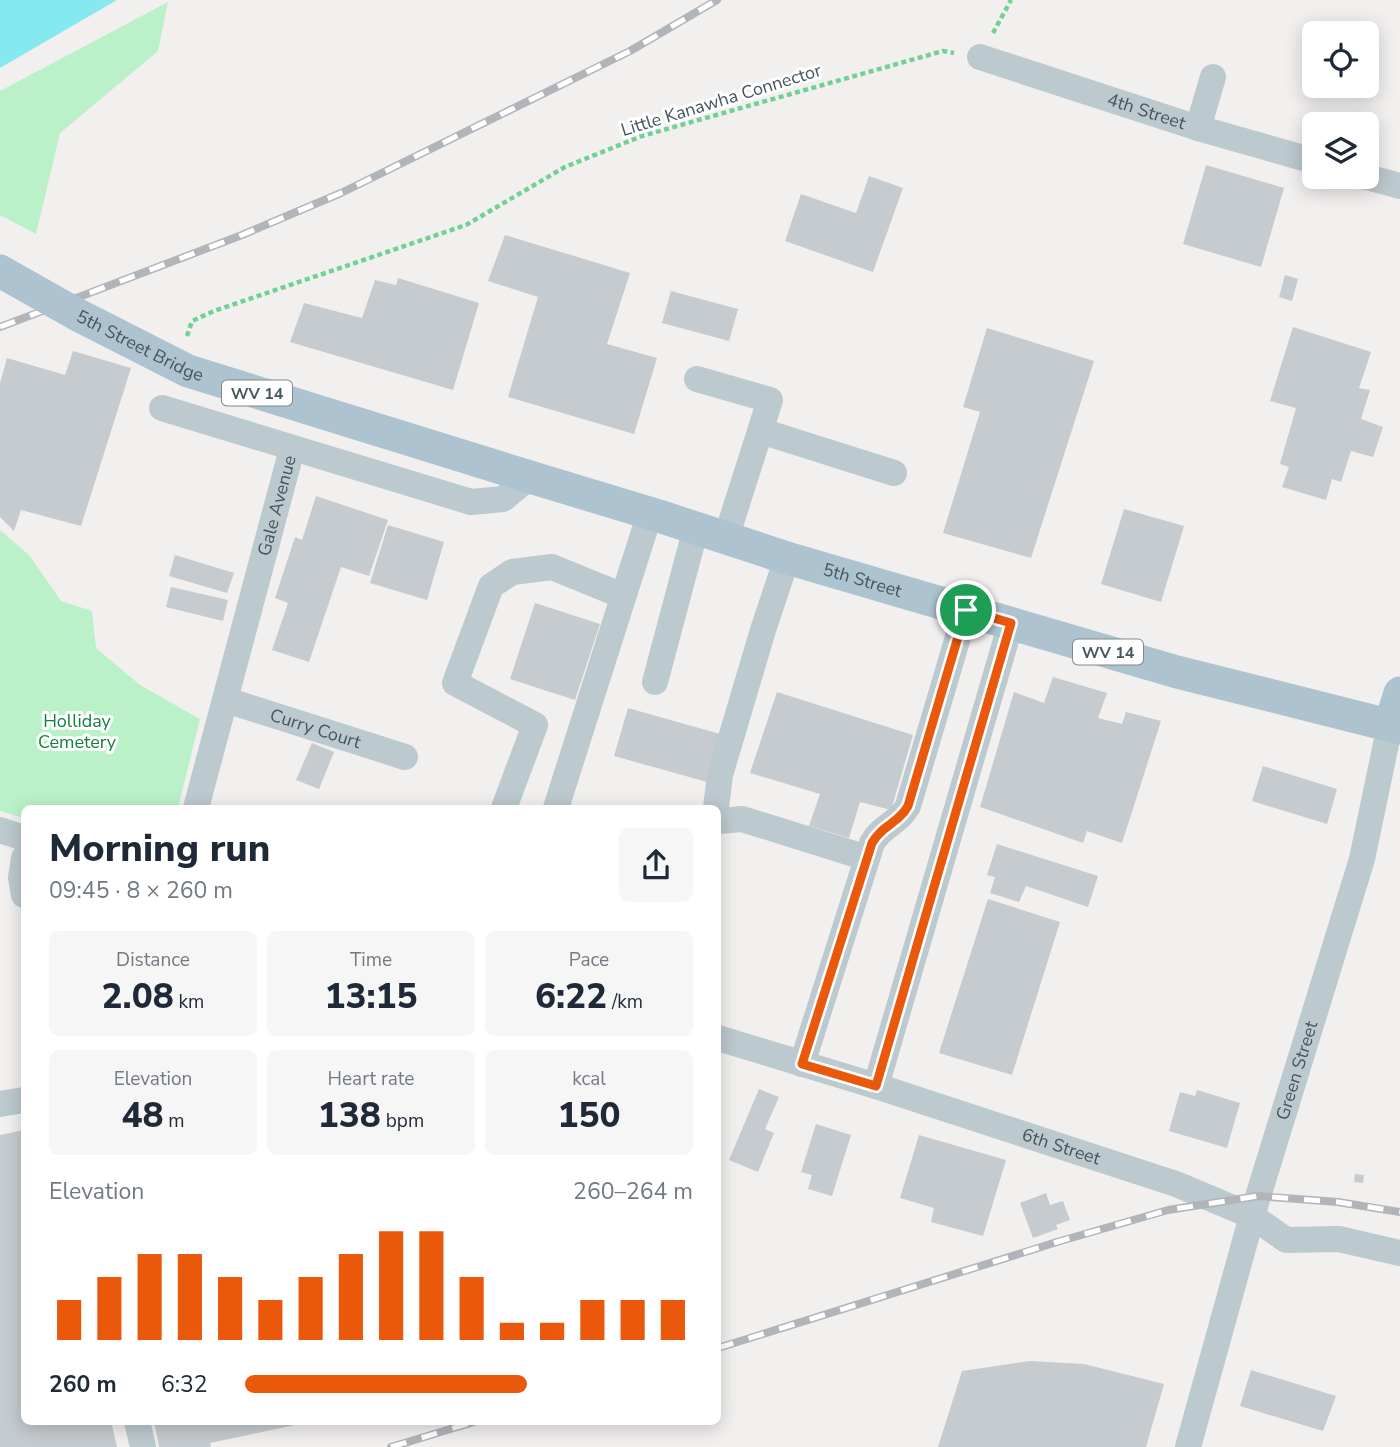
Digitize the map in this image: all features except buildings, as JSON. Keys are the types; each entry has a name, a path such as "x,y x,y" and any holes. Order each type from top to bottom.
{"main road":[{"name":"5th Street Bridge","path":"0,271 76,314 188,371 530,477"},
{"name":"5th Street","path":"530,477 787,558 966,610 1263,695 1395,727"},
{"name":"Green Street","path":"1395,727 1400,693"}],"street":[{"name":"4th Street","path":"980,57 1198,128 1302,158"},
{"path":"1198,128 1213,77"},
{"path":"1379,181 1400,187"},
{"path":"655,682 711,533 761,431 770,400 697,379"},
{"path":"162,408 292,449"},
{"path":"761,431 894,473"},
{"name":"Gale Avenue","path":"197,805 292,449 471,502 503,499 530,477"},
{"path":"557,805 650,513"},
{"path":"716,805 720,775 787,558"},
{"path":"506,805 535,725 455,683 491,586 512,572 552,567 623,596"},
{"path":"802,1064 867,858 879,831 901,819 908,806 966,610"},
{"path":"876,1086 1011,623"},
{"name":"Curry Court","path":"226,700 405,757"},
{"name":"Green Street","path":"1188,1447 1252,1216 1362,859 1395,727"},
{"path":"721,821 742,819 867,858"},
{"path":"0,830 21,837"},
{"name":"6th Street","path":"721,1039 876,1086 1176,1184 1252,1216 1286,1240 1339,1239 1400,1253"},
{"path":"0,1104 21,1100"},
{"path":"138,1425 143,1447"}],"path":[{"path":"980,57 1011,0"},
{"name":"Little Kanawha Connector","path":"184,346 192,321 214,311 466,225 565,167 642,136 943,51 980,57"}],"green space":[{"path":"168,2 158,51 60,133 36,234 0,215 0,91"},
{"name":"Holliday Cemetery","path":"0,530 29,555 61,601 92,611 96,648 140,685 200,719 179,805 21,805 21,817 0,811"}],"water":[{"path":"0,0 117,0 0,68"}],"railway":[{"path":"0,327 242,235 341,193 630,51 717,0"},
{"path":"721,1347 1168,1210 1258,1196 1338,1202 1400,1212"},
{"path":"391,1447 464,1425"}],"route":[{"path":"966,610 1011,623 876,1086 802,1064 872,843 879,831 901,819 908,806 966,610"}]}
